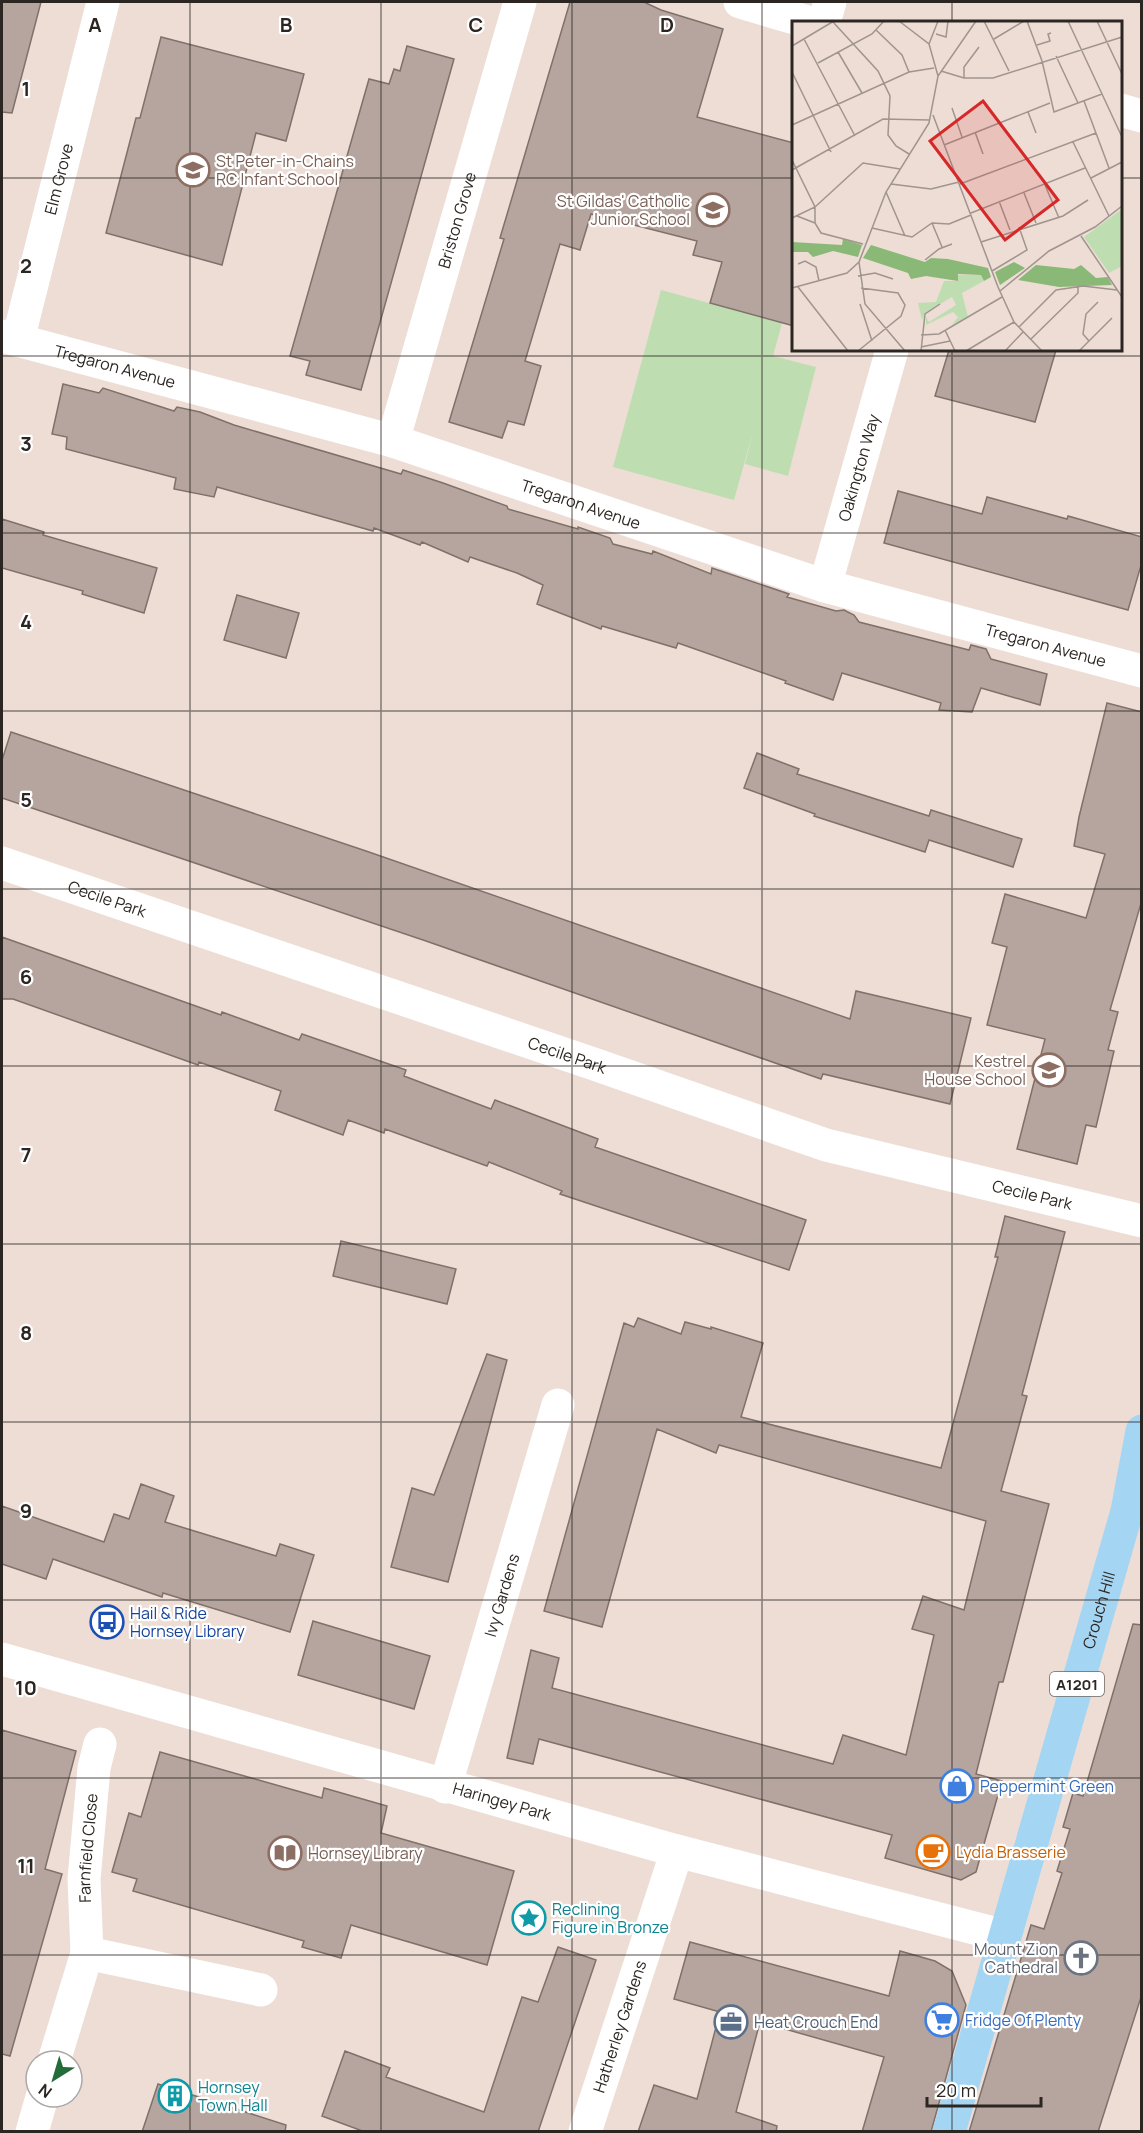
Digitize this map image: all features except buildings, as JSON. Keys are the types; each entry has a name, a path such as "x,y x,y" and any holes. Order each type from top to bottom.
{"main road":[{"name":"Crouch Hill","path":"949,2132 1127,1511 1142,1431"}],"street":[{"name":"Elm Grove","path":"10,338 103,2"},
{"name":"Briston Grove","path":"393,441 520,2"},
{"path":"740,2 805,21"},
{"path":"824,21 830,2"},
{"path":"1122,111 1142,116"},
{"name":"Tregaron Avenue","path":"10,338 393,441 825,586 1142,670"},
{"name":"Oakington Way","path":"825,586 892,351"},
{"name":"Cecile Park","path":"2,863 826,1144 1142,1221"},
{"name":"Ivy Gardens","path":"446,1786 558,1405"},
{"name":"Haringey Park","path":"2,1659 677,1851 1005,1936"},
{"name":"Farnfield Close","path":"58,2049 87,1953 84,1879 94,1768 100,1744"},
{"name":"Hatherley Gardens","path":"585,2132 677,1851"},
{"path":"87,1953 261,1990"},
{"path":"32,2132 39,2109"}],"green space":[{"path":"661,290 782,323 773,356 816,367 788,476 745,464 753,432 734,500 613,467"}],"place":[{"name":"St Peter-in-Chains RC Infant School","path":"193,170"},
{"name":"St Gildas' Catholic Junior School","path":"713,210"},
{"name":"Kestrel House School","path":"1049,1070"},
{"name":"Hail & Ride Hornsey Library","path":"107,1622"},
{"name":"Peppermint Green","path":"957,1786"},
{"name":"Lydia Brasserie","path":"933,1852"},
{"name":"Hornsey Library","path":"285,1853"},
{"name":"Reclining Figure in Bronze","path":"529,1918"},
{"name":"Mount Zion Cathedral","path":"1081,1958"},
{"name":"Fridge Of Plenty","path":"942,2020"},
{"name":"Heat Crouch End","path":"731,2022"},
{"name":"Hornsey Town Hall","path":"175,2096"}]}
